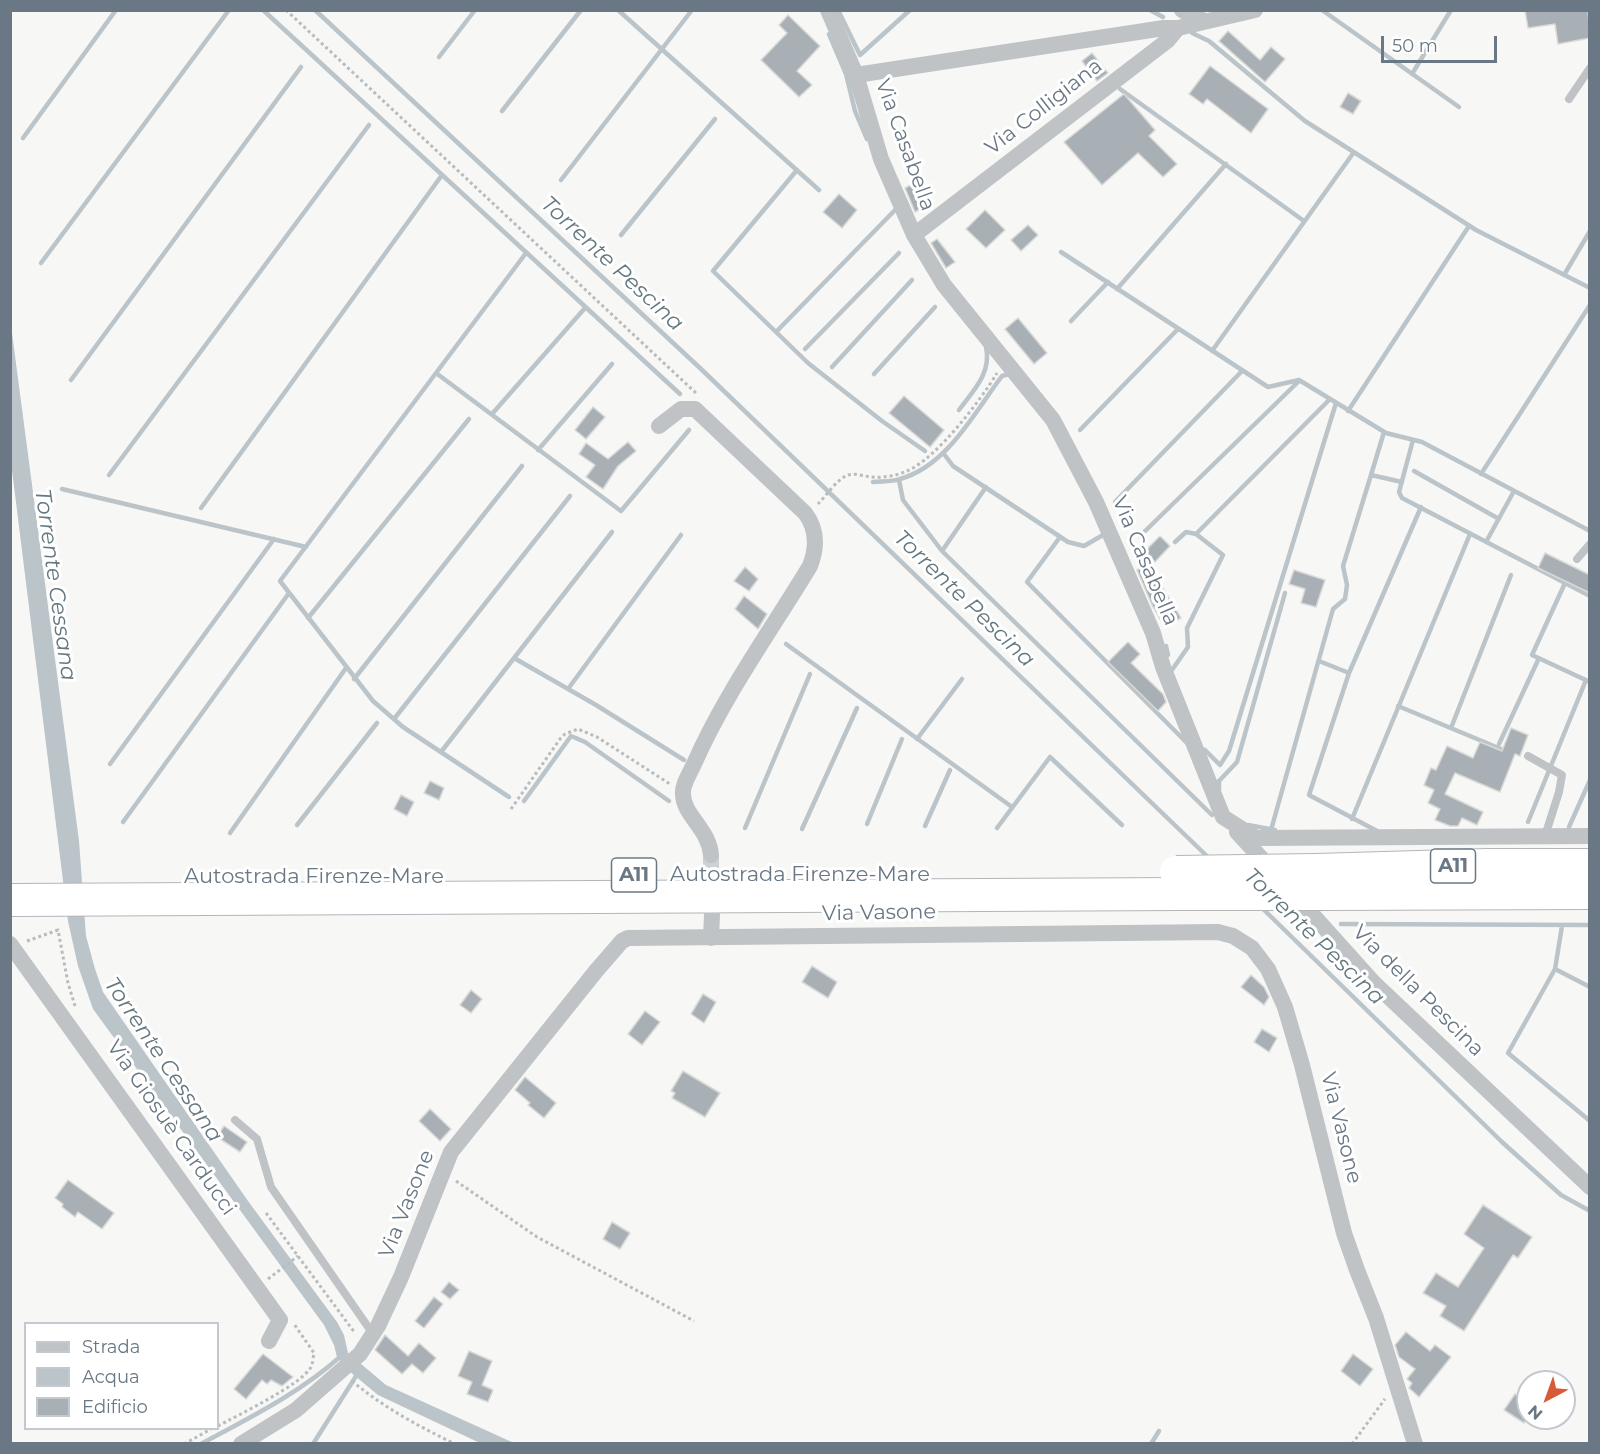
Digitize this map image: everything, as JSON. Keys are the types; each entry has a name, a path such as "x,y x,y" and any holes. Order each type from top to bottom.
{"highway":[{"name":"Autostrada Firenze-Mare","path":"1319,882 1487,866 1590,865"},
{"name":"Autostrada Firenze-Mare","path":"10,879 60,889 1319,882 1590,893"},
{"name":"Autostrada Firenze-Mare","path":"10,900 60,889"}],"street":[{"name":"Via Casabella","path":"828,10 856,75 881,159 914,235 944,285 1053,420 1096,502 1153,633 1164,667 1223,817"},
{"path":"1182,10 1204,21"},
{"name":"Via Colligiana","path":"914,235 1167,41 1178,28 1255,10"},
{"path":"856,75 1164,28 1178,28"},
{"path":"659,426 681,409 695,409 805,513 816,540 816,549 810,566 730,693 682,792 684,802 710,844 711,855"},
{"path":"1223,817 1256,838 1590,836"},
{"name":"Via della Pescina","path":"1223,817 1374,982 1590,1187"},
{"path":"711,938 712,915"},
{"name":"Via Vasone","path":"241,1443 296,1410 366,1344 401,1277 442,1171 455,1146 621,941 642,936 711,938 1218,932 1242,940 1252,948 1268,969 1285,1006 1344,1233 1376,1318 1415,1443"},
{"name":"Via Giosuè Carducci","path":"10,944 280,1320 269,1341"}],"lane":[{"path":"1569,99 1590,68"},
{"path":"1577,559 1590,544"},
{"path":"1528,756 1562,775 1545,836"},
{"path":"235,1120 257,1139 271,1187 366,1344"}],"path":[{"path":"286,10 700,398"},
{"path":"817,505 848,475 882,477 894,475 908,471 922,462 937,448 997,375 1003,356"},
{"path":"512,809 560,739 565,734 578,729 591,733 682,792"},
{"path":"442,1171 537,1237 694,1321"},
{"path":"266,1214 366,1344"},
{"path":"264,1282 298,1256"},
{"path":"339,1371 371,1397 412,1424 455,1443"},
{"path":"1352,1443 1382,1400 1400,1392"},
{"path":"184,1443 209,1430"}],"water":[{"path":"10,318 79,841 86,936 103,992 248,1201 337,1322 344,1335 348,1353 386,1385 514,1443 480,1443 378,1395 349,1371 337,1357 324,1325 93,1009 78,966 68,921 11,462"}],"building":[{"path":"1525,10 1588,10 1590,38 1558,44 1555,24 1528,28"},
{"path":"788,15 820,46 797,71 812,85 799,97 761,60 787,33 779,25"},
{"path":"1228,31 1260,60 1271,47 1285,59 1265,82 1219,41"},
{"path":"1092,53 1108,73 1097,81 1082,61"},
{"path":"1210,66 1268,109 1251,133 1207,99 1203,104 1189,94"},
{"path":"1348,93 1361,101 1353,114 1340,107"},
{"path":"1124,94 1155,130 1149,136 1177,164 1163,177 1138,153 1102,185 1064,142"},
{"path":"918,181 930,204 915,212 905,188"},
{"path":"839,194 857,210 842,228 823,212"},
{"path":"985,210 1005,230 986,248 966,229"},
{"path":"1028,225 1038,235 1021,251 1011,240"},
{"path":"937,239 955,262 946,268 931,243"},
{"path":"1018,318 1047,353 1034,364 1005,329"},
{"path":"904,396 944,430 930,447 889,413"},
{"path":"593,407 605,417 586,439 575,430"},
{"path":"628,442 636,451 618,466 603,489 586,477 595,465 579,454 586,443 608,459"},
{"path":"1160,536 1170,546 1155,562 1144,552"},
{"path":"1545,553 1590,575 1590,593 1538,568"},
{"path":"1148,563 1181,618 1165,627 1152,605 1137,570"},
{"path":"745,567 758,579 749,591 734,581"},
{"path":"1294,570 1325,580 1316,607 1301,603 1305,589 1289,584"},
{"path":"744,596 767,614 758,629 735,609"},
{"path":"1128,642 1140,654 1131,663 1163,694 1166,702 1158,711 1108,662"},
{"path":"1511,728 1528,735 1520,756 1515,754 1500,792 1455,773 1445,794 1483,812 1477,825 1462,818 1458,826 1450,826 1435,820 1440,809 1428,803 1434,790 1424,785 1431,768 1436,770 1447,746 1473,758 1480,742 1502,751"},
{"path":"430,781 444,788 439,800 424,793"},
{"path":"401,795 414,802 407,816 394,809"},
{"path":"812,966 837,982 828,998 802,982"},
{"path":"1251,975 1264,987 1269,997 1264,1005 1241,987"},
{"path":"471,990 482,999 471,1013 460,1005"},
{"path":"703,994 716,1002 704,1023 691,1014"},
{"path":"645,1011 660,1022 642,1045 628,1034"},
{"path":"1262,1029 1277,1038 1269,1052 1254,1042"},
{"path":"683,1071 720,1093 705,1117 672,1098 675,1093 671,1091"},
{"path":"525,1077 556,1103 544,1118 515,1090"},
{"path":"430,1109 451,1129 440,1141 419,1121"},
{"path":"224,1126 247,1142 240,1152 217,1137"},
{"path":"68,1180 114,1213 102,1229 78,1212 75,1217 55,1198"},
{"path":"1483,1205 1532,1237 1518,1258 1513,1255 1464,1331 1440,1316 1446,1306 1423,1293 1436,1273 1458,1287 1484,1248 1464,1234"},
{"path":"612,1222 630,1233 620,1249 603,1239"},
{"path":"449,1282 459,1290 450,1299 441,1292"},
{"path":"434,1297 443,1304 424,1328 415,1321"},
{"path":"1406,1332 1430,1351 1435,1345 1451,1357 1419,1397 1409,1388 1412,1383 1407,1379 1415,1369 1399,1357 1395,1345"},
{"path":"385,1335 408,1356 419,1343 436,1358 423,1373 412,1364 402,1374 375,1350"},
{"path":"469,1351 492,1361 482,1385 493,1390 488,1402 467,1394 472,1382 458,1376"},
{"path":"263,1354 293,1377 282,1386 271,1380 267,1384 262,1380 246,1399 234,1389"},
{"path":"1353,1354 1373,1369 1360,1386 1341,1371"},
{"path":"1515,1394 1516,1395 1516,1418 1504,1410"}],"waterway":[{"path":"23,138 116,10"},
{"path":"41,263 229,10"},
{"path":"263,10 680,394"},
{"name":"Torrente Pescina","path":"315,10 700,368 1210,859"},
{"path":"439,57 475,10"},
{"path":"502,111 581,10"},
{"path":"618,10 819,190"},
{"path":"561,180 692,10"},
{"path":"838,10 860,55 910,10"},
{"path":"1150,10 1163,17"},
{"path":"1322,10 1459,107"},
{"path":"1412,74 1451,10"},
{"path":"1192,33 1209,41 1305,121 1476,230 1590,288"},
{"path":"829,34 846,74 855,111 867,139"},
{"path":"71,380 301,67"},
{"path":"1120,89 1304,221"},
{"path":"621,235 715,119"},
{"path":"109,475 369,125"},
{"path":"1212,351 1354,152"},
{"path":"1117,289 1226,164"},
{"path":"797,170 713,271 808,363 882,421 925,451"},
{"path":"201,508 442,175"},
{"path":"776,332 896,209"},
{"path":"1348,411 1469,226"},
{"path":"1564,275 1590,231"},
{"path":"1061,252 1268,387 1299,380 1386,433 1422,442 1590,531"},
{"path":"509,797 403,727 373,701 280,581 526,253"},
{"path":"805,349 899,253"},
{"path":"832,367 912,280"},
{"path":"1071,321 1108,282"},
{"path":"1481,474 1590,305"},
{"path":"874,374 935,307"},
{"path":"492,414 585,308"},
{"path":"1080,430 1178,329"},
{"path":"959,410 984,373 986,347"},
{"path":"538,450 612,364"},
{"path":"1115,502 1242,371"},
{"path":"436,373 621,511 689,430"},
{"path":"873,482 900,479 932,463 958,436 1002,376 1009,374"},
{"path":"1140,536 1299,381"},
{"path":"1196,534 1330,399"},
{"path":"1205,750 1220,765 1229,751 1336,403"},
{"path":"308,618 469,419"},
{"path":"1384,432 1371,475 1402,482"},
{"path":"1413,440 1399,492 1402,498 1590,596"},
{"path":"944,454 953,466 1068,542 1084,546 1103,535"},
{"path":"354,679 522,466"},
{"path":"1414,471 1499,519"},
{"path":"1271,830 1333,609 1345,599 1347,585 1343,566 1371,475"},
{"path":"899,480 903,500 942,551 1212,815"},
{"path":"942,551 986,487"},
{"name":"Torrente Cessana","path":"62,489 306,547"},
{"path":"1486,542 1514,491"},
{"path":"394,719 570,496"},
{"path":"1379,832 1309,795 1349,673 1421,507"},
{"path":"441,752 612,532"},
{"path":"1172,670 1188,647 1187,628 1223,555 1196,534 1186,532 1175,542"},
{"path":"1352,819 1470,534"},
{"path":"568,689 681,535"},
{"path":"1060,537 1027,582 1187,743"},
{"path":"110,764 274,539"},
{"path":"1451,728 1511,575"},
{"path":"1565,583 1532,655 1590,682"},
{"path":"123,822 289,593"},
{"path":"1219,790 1219,781 1237,762 1285,593"},
{"path":"786,644 1012,807"},
{"path":"1166,646 1168,655"},
{"path":"514,658 596,705 684,760"},
{"path":"1499,744 1539,658"},
{"path":"1319,661 1349,673"},
{"path":"230,833 346,668"},
{"path":"745,828 810,674"},
{"path":"917,739 962,679"},
{"path":"1528,822 1586,680"},
{"path":"1398,706 1501,749"},
{"path":"802,829 857,708"},
{"path":"297,825 377,723"},
{"path":"524,801 571,736 585,742 669,801"},
{"path":"867,824 902,739"},
{"path":"997,828 1050,757 1122,825"},
{"path":"925,826 950,770"},
{"path":"1569,827 1590,780"},
{"path":"1248,825 1275,830"},
{"name":"Torrente Pescina","path":"1260,906 1502,1142 1561,1195 1590,1211"},
{"path":"1341,924 1590,925"},
{"path":"1562,926 1555,969 1508,1053 1590,1121"},
{"path":"1555,969 1590,987"},
{"path":"201,1444 309,1382 341,1356"},
{"path":"313,1444 358,1373"},
{"path":"1151,1444 1159,1431"}],"tunnel":[{"path":"711,855 711,902"}]}
